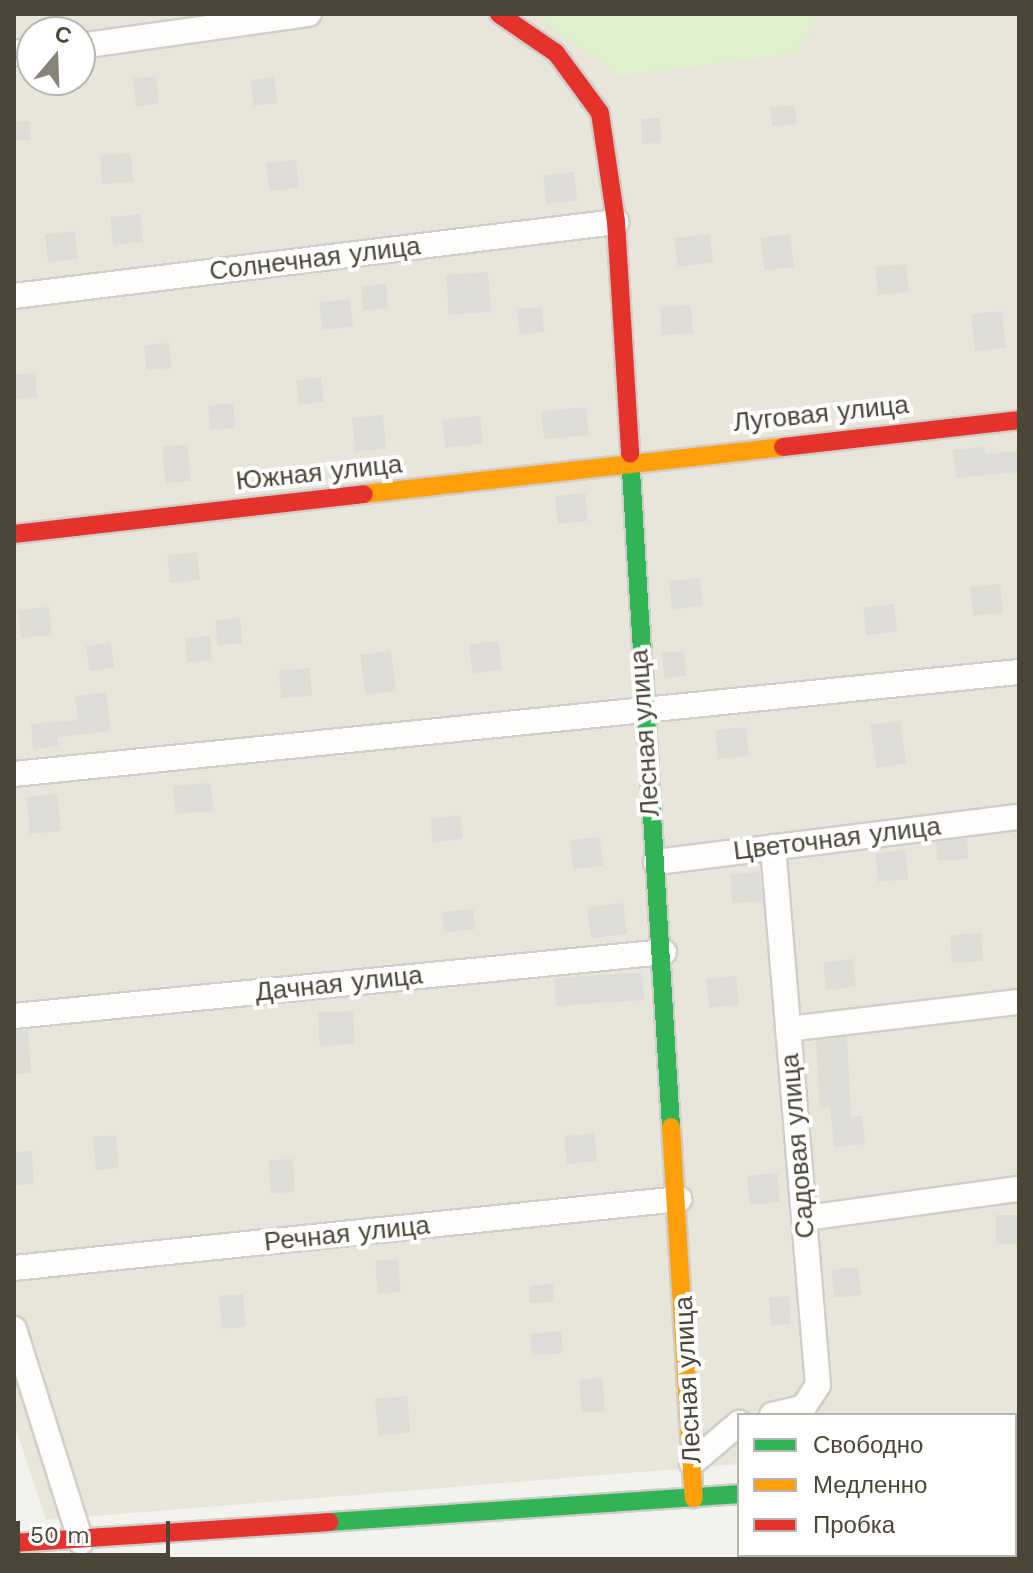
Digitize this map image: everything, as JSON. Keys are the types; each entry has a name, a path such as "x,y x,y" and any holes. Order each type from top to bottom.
{"street":[{"path":"96,44 309,14"},
{"name":"Лесная улица","path":"499,14 556,53 600,113 616,222 642,715 664,952 694,1498"},
{"name":"Солнечная улица","path":"14,296 616,222"},
{"name":"Луговая улица","path":"629,459 1019,420"},
{"name":"Южная улица","path":"14,534 350,499 629,459"},
{"path":"14,774 642,715 1019,672"},
{"name":"Цветочная улица","path":"656,862 1019,817"},
{"name":"Садовая улица","path":"773,847 818,1385 803,1408 781,1413"},
{"name":"Дачная улица","path":"14,1016 664,952"},
{"path":"788,1029 1019,1002"},
{"path":"806,1218 1019,1189"},
{"name":"Речная улица","path":"14,1268 679,1199"},
{"path":"14,1329 81,1542"},
{"path":"692,1463 737,1425"},
{"path":"14,1543 81,1542 737,1494"}],"shaded area":[{"path":"14,14 1019,14 1019,1446 1017,1413 737,1413 737,1464 46,1520 14,1423"}],"green space":[{"path":"535,14 819,14 795,54 620,76"}],"building":[{"path":"156,76 159,104 136,106 133,78"},
{"path":"274,77 277,103 253,106 250,80"},
{"path":"795,105 797,124 772,127 770,108"},
{"path":"660,118 661,143 642,144 641,119"},
{"path":"30,121 31,140 15,141 14,122"},
{"path":"131,153 133,182 102,184 100,155"},
{"path":"296,160 299,188 269,191 266,163"},
{"path":"574,172 577,201 546,204 543,175"},
{"path":"140,214 143,242 113,245 110,217"},
{"path":"75,231 78,259 48,262 45,234"},
{"path":"710,234 713,263 677,267 674,238"},
{"path":"790,234 794,267 764,270 760,238"},
{"path":"906,264 909,292 878,295 875,267"},
{"path":"488,272 491,312 449,315 446,275"},
{"path":"386,284 388,308 363,310 361,286"},
{"path":"350,299 353,327 322,330 319,302"},
{"path":"691,305 693,333 662,335 660,307"},
{"path":"542,307 544,332 519,334 517,309"},
{"path":"1002,311 1006,348 975,351 971,314"},
{"path":"169,343 171,368 146,370 144,345"},
{"path":"35,373 37,397 16,399 14,375"},
{"path":"321,377 324,402 299,405 296,380"},
{"path":"233,403 235,428 210,430 208,405"},
{"path":"586,407 589,435 544,440 541,412"},
{"path":"383,415 386,449 355,452 352,418"},
{"path":"480,416 483,444 445,448 442,420"},
{"path":"187,444 191,481 166,483 162,447"},
{"path":"984,447 985,454 1019,451 1019,472 956,478 953,450"},
{"path":"585,493 588,521 558,524 555,496"},
{"path":"197,552 200,580 170,583 167,555"},
{"path":"700,578 703,606 672,609 669,581"},
{"path":"1000,584 1003,613 973,616 970,587"},
{"path":"894,604 897,632 866,635 863,607"},
{"path":"49,607 52,635 21,638 18,610"},
{"path":"240,618 242,643 217,645 215,620"},
{"path":"210,636 212,660 187,662 185,638"},
{"path":"499,641 502,670 472,673 469,644"},
{"path":"111,643 114,668 89,671 86,646"},
{"path":"391,651 396,691 365,694 360,655"},
{"path":"684,651 686,676 664,678 662,653"},
{"path":"310,668 312,696 281,698 279,670"},
{"path":"106,692 111,731 57,737 58,746 33,749 31,724 78,720 75,696"},
{"path":"900,721 906,764 876,768 870,725"},
{"path":"746,727 749,756 718,759 715,730"},
{"path":"211,783 213,811 175,814 173,786"},
{"path":"57,794 61,831 30,834 26,797"},
{"path":"460,815 463,839 433,842 430,819"},
{"path":"600,837 603,866 573,869 570,840"},
{"path":"967,839 968,859 937,861 936,841"},
{"path":"905,850 908,879 878,882 875,853"},
{"path":"760,872 762,901 732,903 730,874"},
{"path":"623,903 627,934 591,938 587,907"},
{"path":"473,909 475,929 444,932 442,912"},
{"path":"981,933 983,961 952,963 950,935"},
{"path":"853,959 856,987 826,990 823,962"},
{"path":"642,972 644,1000 556,1006 554,978"},
{"path":"736,976 739,1005 709,1008 706,979"},
{"path":"353,1011 355,1044 320,1046 318,1013"},
{"path":"28,1030 31,1073 14,1074 14,1031"},
{"path":"847,1037 851,1117 862,1116 865,1144 834,1147 830,1107 820,1108 816,1041"},
{"path":"594,1133 597,1161 567,1164 564,1136"},
{"path":"116,1135 119,1168 96,1170 93,1137"},
{"path":"32,1151 34,1184 16,1185 14,1152"},
{"path":"293,1159 295,1192 271,1193 269,1160"},
{"path":"777,1173 780,1202 750,1205 747,1176"},
{"path":"996,1215 1019,1215 1019,1244 996,1244"},
{"path":"398,1259 401,1292 378,1294 375,1261"},
{"path":"858,1267 861,1295 834,1298 831,1270"},
{"path":"553,1284 554,1302 530,1303 529,1285"},
{"path":"243,1294 246,1327 222,1329 219,1296"},
{"path":"789,1296 791,1324 771,1325 769,1297"},
{"path":"561,1331 563,1353 532,1356 530,1334"},
{"path":"602,1378 605,1411 582,1413 579,1380"},
{"path":"407,1396 410,1433 378,1436 375,1399"}],"traffic: fast":[{"path":"630,454 671,1127"},
{"path":"329,1522 737,1494"}],"traffic: slow":[{"path":"364,494 783,447"},
{"path":"671,1127 694,1498"}],"traffic: jam":[{"path":"499,14 556,53 600,113 616,222 630,454"},
{"path":"783,447 1019,420"},
{"path":"14,534 364,494"},
{"path":"14,1543 329,1522"}]}
